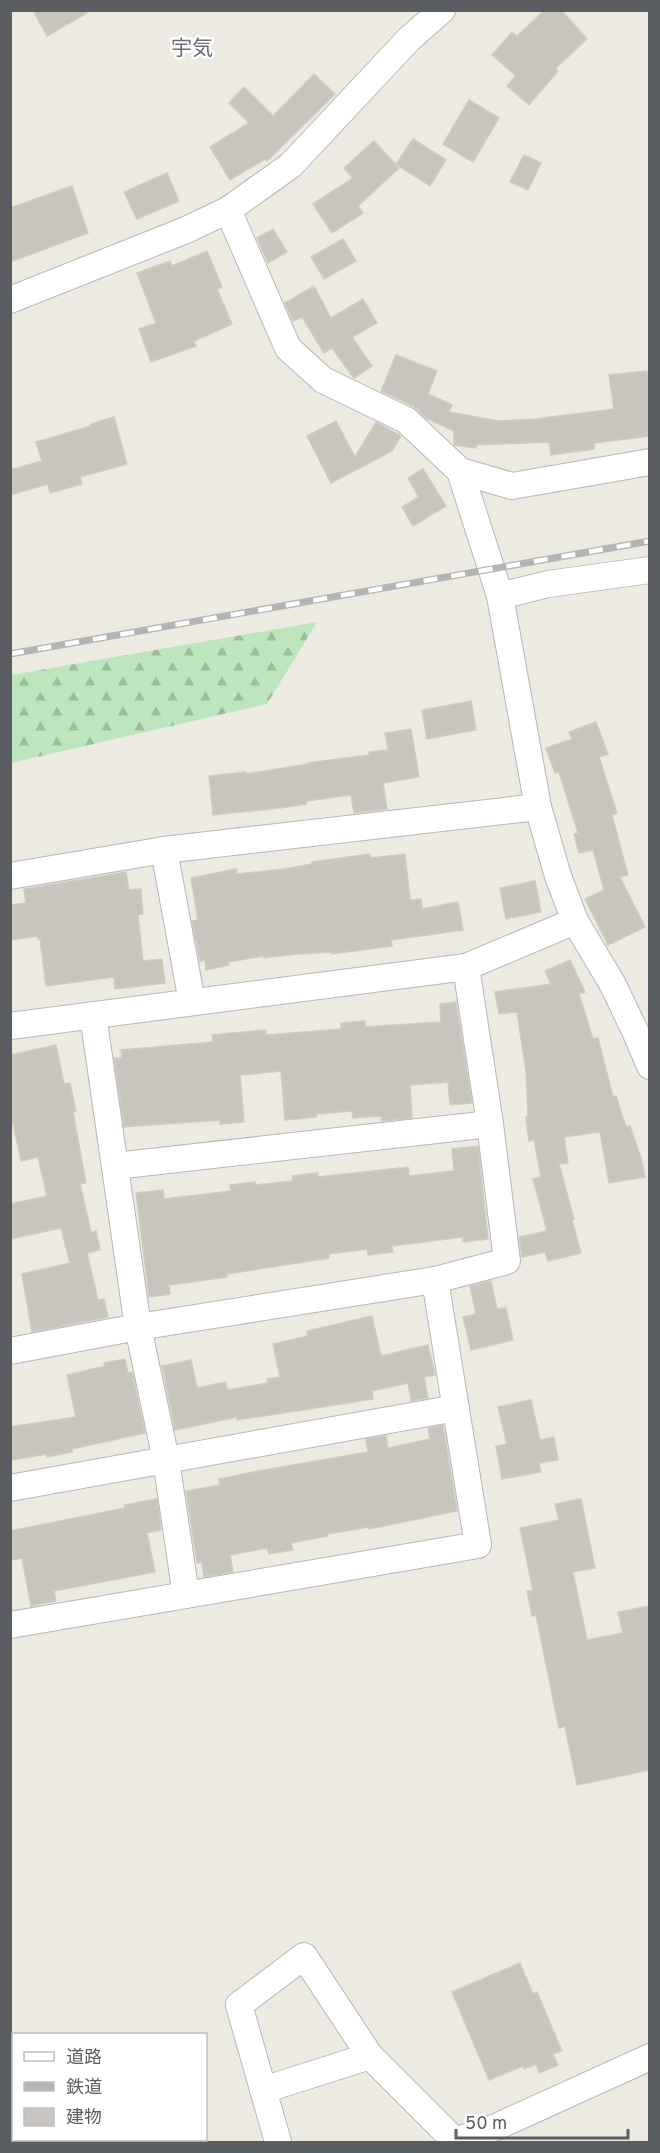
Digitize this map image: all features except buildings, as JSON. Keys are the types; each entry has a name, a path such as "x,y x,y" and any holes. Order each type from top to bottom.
{"street":[{"path":"10,300 186,230 228,210 291,165 414,20 442,10"},
{"path":"228,210 288,348 323,380 406,420 460,471 512,486 650,462"},
{"path":"460,471 500,596 538,807 558,876 575,921 613,985 650,1066"},
{"path":"500,596 548,584 650,570"},
{"path":"10,876 164,850 538,807"},
{"path":"164,850 192,1002"},
{"path":"10,1026 466,967 575,921"},
{"path":"10,1351 138,1327 435,1280 507,1261 490,1124 466,967"},
{"path":"93,1015 138,1327 166,1460 186,1595"},
{"path":"115,1166 490,1124"},
{"path":"10,1625 478,1545 435,1280"},
{"path":"10,1488 456,1408"},
{"path":"278,2142 239,2005 304,1956 370,2056 453,2142 496,2127 650,2057"},
{"path":"263,2090 370,2056"}],"green space":[{"path":"317,622 267,704 11,763 11,675"}],"railway":[{"path":"10,654 650,541"}],"district":[{"name":"宇気","path":"192,48"}]}
